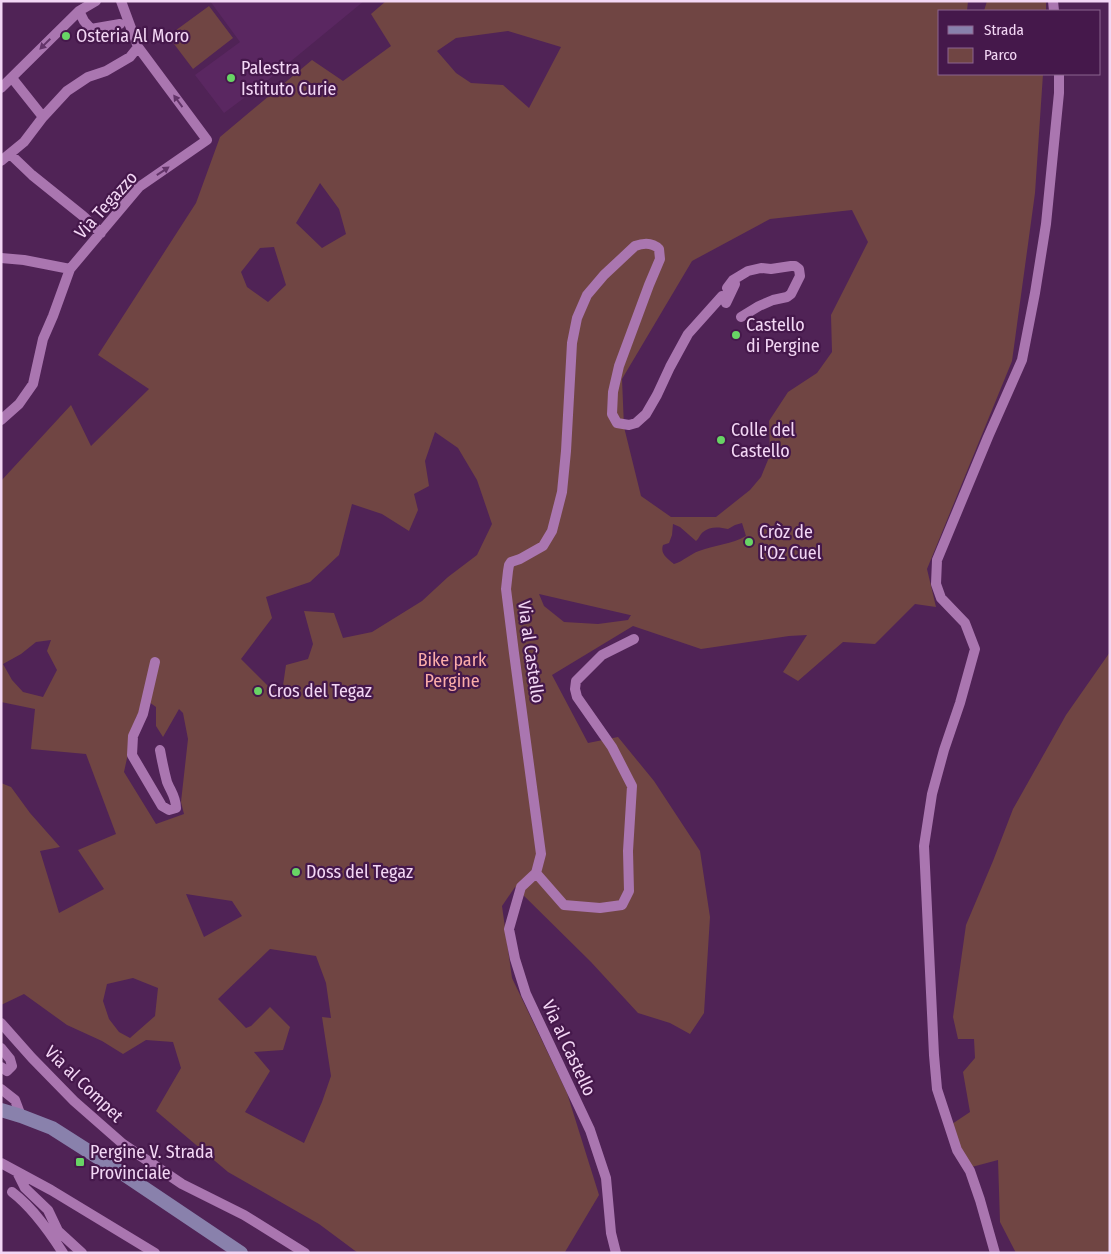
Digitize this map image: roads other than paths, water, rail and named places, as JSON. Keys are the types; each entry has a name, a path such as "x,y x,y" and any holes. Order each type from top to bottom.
{"main road":[{"path":"1,1110 52,1128 241,1253"}],"street":[{"path":"1,88 78,11 96,1"},
{"name":"Via Tegazzo","path":"70,269 101,234 138,187 206,140 138,47 123,2"},
{"path":"78,11 91,29 120,24"},
{"path":"1,161 24,142 43,117 67,92 88,76 106,71 130,57 138,47"},
{"path":"995,1253 970,1171 957,1150 937,1089 934,1055 924,846 932,794 975,649 965,623 941,598 936,584 938,560 988,437 1022,360 1046,224 1059,93 1059,75"},
{"path":"12,78 43,117"},
{"path":"10,154 32,176 83,216 101,234"},
{"name":"Via al Castello","path":"616,1253 606,1178 590,1130 526,994 515,959 509,929 520,887 536,873 542,854 506,590 508,571 511,562 543,546 552,531 562,492 572,343 577,318 588,295 604,275 635,246 647,244 657,246 660,252 660,259 619,366 613,392 612,414 617,423 623,425 636,423 646,414 658,395 670,367 688,334 725,296"},
{"path":"1,258 24,260 70,269 54,316 43,339 33,384 19,404 1,420"},
{"path":"725,296 733,280 748,270 791,266 797,268 800,274 792,294 766,303 742,317"},
{"path":"725,296 738,276"},
{"path":"536,873 564,905 600,908 622,905 629,891 628,851 632,786 612,747 577,697 575,689 576,681 602,655 634,639"},
{"path":"156,662 142,714 133,736 132,755 162,806 169,810 176,808 176,799 163,768 160,750"},
{"name":"Via al Compet","path":"1,1023 74,1101 123,1144 182,1184 244,1215 305,1253"},
{"path":"1,1048 10,1059 12,1066 7,1071 1,1067"},
{"path":"1,1089 15,1100 21,1116"},
{"path":"1,1095 15,1100"},
{"path":"1,1163 51,1190 155,1253"},
{"path":"17,1172 25,1188 48,1210 58,1231 82,1253"},
{"path":"12,1192 22,1200 49,1231 63,1253"}],"place":[{"name":"Osteria Al Moro","path":"66,36"},
{"name":"Palestra Istituto Curie","path":"231,78"},
{"name":"Castello di Pergine","path":"736,335"},
{"name":"Colle del Castello","path":"721,440"},
{"name":"Cròz de l'Oz Cuel","path":"749,542"},
{"name":"Cros del Tegaz","path":"258,691"},
{"name":"Doss del Tegaz","path":"296,872"},
{"name":"Pergine V. Strada Provinciale","path":"80,1162"}],"park label":[{"name":"Bike park Pergine","path":"452,670"}]}
